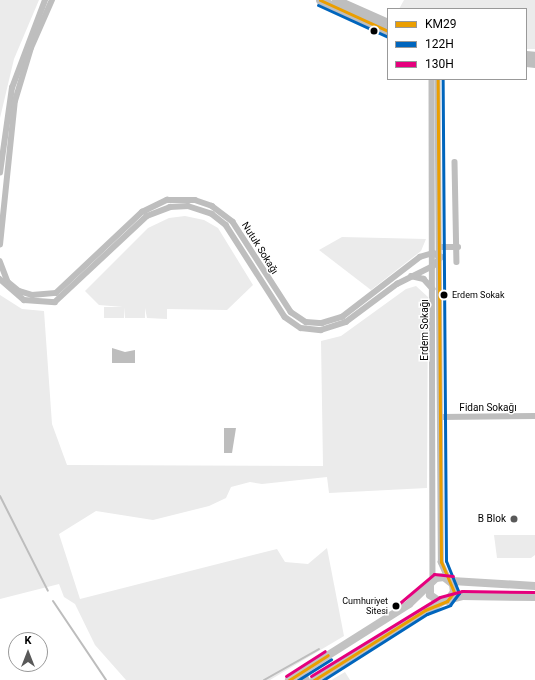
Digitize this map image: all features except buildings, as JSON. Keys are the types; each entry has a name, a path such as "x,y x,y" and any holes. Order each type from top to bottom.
{"main road":[{"path":"320,0 387,30"},
{"path":"336,0 387,23"}],"street":[{"path":"0,173 12,88 45,0"},
{"path":"0,245 15,101 31,48 52,0"},
{"name":"Erdem Sokağı","path":"432,80 432,582"},
{"name":"Erdem Sokağı","path":"438,80 441,257 441,562 450,580"},
{"path":"454,162 458,247 457,262"},
{"name":"Nutuk Sokağı","path":"0,261 8,282 19,291 36,296 56,293 142,212 167,200 188,199 212,206 227,216 286,307 300,319 322,323 342,317 420,257 433,253"},
{"name":"Nutuk Sokağı","path":"0,279 24,300 55,302 147,216 182,206 212,214 226,225 278,308 301,328 322,330 336,327 411,276 433,266 441,257"},
{"path":"440,247 458,247"},
{"path":"433,253 441,257"},
{"path":"411,276 424,279 433,289"},
{"name":"Fidan Sokağı","path":"441,417 535,416"},
{"path":"314,680 445,601 454,592 450,580"},
{"path":"289,680 409,604 432,582 450,580 515,586 535,586"},
{"path":"432,582 430,595 445,601 462,596 535,597"},
{"path":"515,586 515,596"},
{"path":"301,672 306,680"}],"shaded area":[{"path":"0,0 39,0 14,59 0,118"},
{"path":"404,0 535,0 535,49 527,49 527,8 400,8"},
{"path":"185,216 204,220 218,228 253,285 227,310 167,309 167,319 147,318 145,308 145,318 125,318 124,307 124,318 104,318 104,307 123,307 99,305 85,291 148,228 169,218"},
{"path":"342,237 426,239 421,251 371,290 319,250"},
{"path":"416,286 428,297 427,488 329,493 327,477 262,484 250,482 231,487 226,498 209,506 153,520 96,511 59,534 80,599 277,549 285,562 308,564 327,548 344,636 270,680 126,680 95,645 75,604 64,597 59,584 0,599 0,295 22,309 44,311 52,424 67,465 323,466 321,341 341,336 406,289"},
{"path":"112,348 125,352 135,350 135,363 112,363"},
{"path":"224,428 236,428 232,453 224,453"},
{"path":"494,535 535,535 535,555 531,558 497,558"},
{"path":"345,672 350,680 332,680 333,679"}],"waterway":[{"path":"0,496 48,591"},
{"path":"53,601 106,680"},
{"path":"264,680 319,649"}],"transit line":[{"name":"KM29","path":"320,0 387,31"},
{"name":"122H","path":"318,5 386,36"},
{"name":"KM29","path":"314,680 425,610 447,601 454,592 441,562 438,80"},
{"name":"122H","path":"323,680 427,614 450,605 459,593 446,561 443,80"},
{"name":"130H","path":"395,607 434,574 453,576"},
{"name":"130H","path":"311,676 440,597 462,591 535,592"},
{"name":"130H","path":"286,676 325,651"},
{"name":"KM29","path":"289,680 328,655"},
{"name":"122H","path":"298,680 331,659"}],"place":[{"name":"Erdem Sokak","path":"444,295"},
{"name":"B Blok","path":"514,519"},
{"name":"Cumhuriyet Sitesi","path":"396,606"}]}
